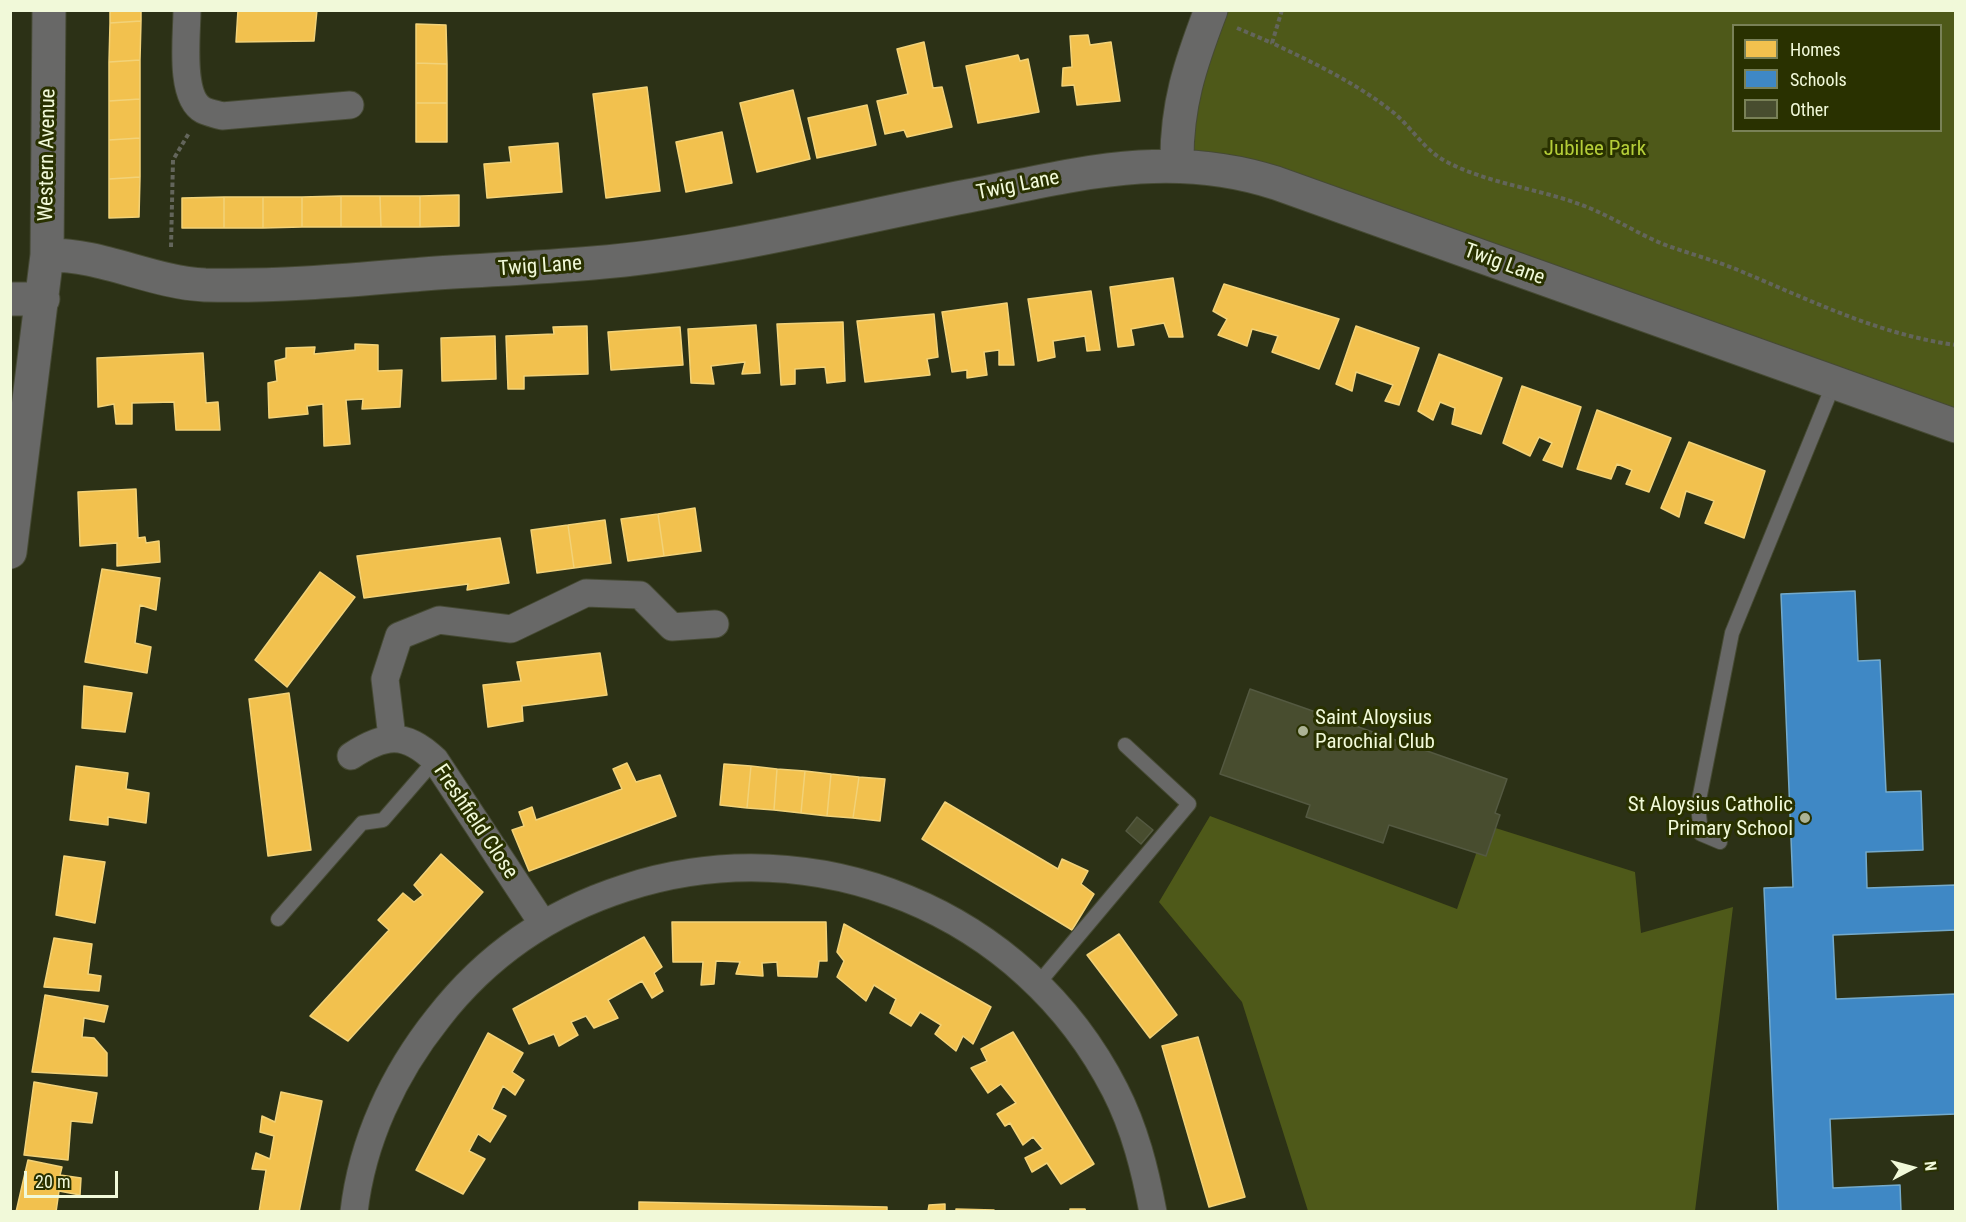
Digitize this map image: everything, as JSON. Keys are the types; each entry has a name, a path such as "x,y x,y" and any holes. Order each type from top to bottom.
{"street":[{"name":"Western Avenue","path":"10,552 47,255 49,10"},
{"path":"187,10 187,75 191,98 203,110 222,116 350,105"},
{"path":"1177,165 1177,131 1181,97 1211,10"},
{"name":"Twig Lane","path":"47,255 78,255 167,281 203,285 598,263 729,245 1106,169 1177,165 1221,168 1276,183 1956,426"},
{"path":"10,299 43,299"},
{"path":"351,756 367,746 392,737 385,679 399,636 439,620 511,629 586,593 640,595 672,627 715,624"},
{"name":"Freshfield Close","path":"392,737 413,742 435,760 543,924"},
{"path":"354,1212 364,1162 375,1127 407,1060 450,1002 505,950 543,924 611,893 649,880 689,871 776,866 812,870 878,887 929,909 969,931 1009,959 1060,1008 1081,1035 1115,1090 1139,1150 1153,1212"}],"lane":[{"path":"1720,842 1701,834 1698,805 1732,633 1834,383"},
{"path":"1037,985 1189,804 1125,745"},
{"path":"278,919 362,823 383,820 435,760"}],"path":[{"path":"1282,10 1272,43 1371,96 1396,115 1432,152 1445,161 1476,174 1541,191 1594,210 1667,245 1744,273 1852,319 1956,345"},
{"path":"167,281 173,223 173,160 203,110"}],"green space":[{"name":"Jubilee Park","path":"1210,11 1955,11 1955,426 1177,165"},
{"path":"1210,816 1457,909 1486,825 1635,872 1641,933 1733,907 1695,1211 1308,1211 1242,1002 1159,902"}],"building: Homes":[{"path":"110,10 141,10 141,21 110,23"},
{"path":"238,10 317,10 314,41 236,42"},
{"path":"141,21 140,60 109,62 110,23"},
{"path":"416,24 446,25 447,64 416,63"},
{"path":"1088,35 1090,45 1111,42 1120,101 1077,105 1074,85 1062,86 1063,68 1072,67 1070,36"},
{"path":"924,42 933,88 942,87 952,127 907,137 904,130 885,134 877,101 908,94 897,49"},
{"path":"1018,55 1020,61 1028,59 1039,112 978,123 966,66"},
{"path":"140,60 140,99 109,101 109,62"},
{"path":"416,63 447,64 447,103 416,103"},
{"path":"647,87 660,191 606,198 593,94"},
{"path":"793,90 810,159 757,172 740,103"},
{"path":"140,99 140,138 109,140 109,101"},
{"path":"416,103 447,103 447,142 416,142"},
{"path":"867,105 876,145 817,158 808,118"},
{"path":"722,132 732,183 686,192 676,142"},
{"path":"140,138 140,177 109,179 109,140"},
{"path":"558,143 562,192 487,198 484,164 511,162 509,147"},
{"path":"140,177 139,217 109,218 109,179"},
{"path":"459,195 459,226 420,227 420,196"},
{"path":"341,196 380,196 381,227 341,227"},
{"path":"341,196 341,227 302,227 302,197"},
{"path":"380,196 420,196 420,227 381,227"},
{"path":"224,197 224,228 182,228 182,198"},
{"path":"224,197 263,197 263,228 224,228"},
{"path":"263,197 302,197 302,227 263,228"},
{"path":"1173,278 1183,337 1169,337 1164,323 1131,329 1134,345 1118,347 1110,287"},
{"path":"1224,284 1339,319 1319,369 1272,352 1278,336 1252,329 1247,346 1218,335 1227,319 1213,311"},
{"path":"1091,291 1100,350 1087,351 1085,336 1053,341 1055,357 1038,361 1028,299"},
{"path":"1007,303 1014,365 999,365 999,350 984,352 987,375 967,378 967,370 952,372 942,312"},
{"path":"934,314 938,357 927,359 930,375 865,382 857,321"},
{"path":"843,322 845,381 827,383 825,367 795,369 795,384 781,385 777,324"},
{"path":"756,325 760,373 742,374 745,362 711,366 714,384 691,383 688,329"},
{"path":"587,326 588,374 524,376 524,389 508,389 506,336 554,334 553,327"},
{"path":"1356,326 1419,348 1399,405 1385,401 1393,385 1356,372 1352,391 1336,384"},
{"path":"680,327 683,365 611,370 608,332"},
{"path":"495,336 496,379 442,381 441,338"},
{"path":"355,344 378,345 378,371 402,370 400,407 362,409 363,399 346,400 350,444 324,446 323,404 307,406 308,414 269,418 268,383 277,381 275,361 286,358 286,348 315,347 314,354 355,350"},
{"path":"203,353 206,403 218,402 220,430 176,430 174,402 132,403 132,424 116,424 114,404 98,407 97,358"},
{"path":"1439,354 1502,378 1481,434 1452,424 1455,408 1440,402 1433,420 1418,411"},
{"path":"1522,386 1581,407 1562,467 1543,460 1552,443 1539,437 1530,456 1503,443"},
{"path":"1597,410 1671,438 1649,492 1626,484 1632,470 1617,464 1611,479 1577,469"},
{"path":"1689,442 1765,471 1744,538 1705,523 1714,501 1686,491 1679,517 1661,508"},
{"path":"136,489 138,538 145,537 146,543 159,541 160,562 117,566 117,543 80,546 78,492"},
{"path":"695,508 701,551 664,556 658,514"},
{"path":"658,514 664,556 628,561 621,519"},
{"path":"605,520 611,563 574,568 568,525"},
{"path":"568,525 574,568 537,573 531,530"},
{"path":"500,538 509,583 467,590 468,584 364,598 357,556"},
{"path":"102,569 160,578 156,610 140,605 135,643 151,647 147,673 85,662"},
{"path":"320,572 355,597 287,687 255,660"},
{"path":"600,653 607,695 522,706 523,721 488,727 483,685 521,681 517,662"},
{"path":"84,686 132,693 125,732 82,728"},
{"path":"289,693 311,850 268,856 249,699"},
{"path":"627,763 636,782 660,775 676,816 529,871 512,830 524,826 519,812 532,807 536,820 622,789 613,769"},
{"path":"724,764 751,766 747,808 720,805"},
{"path":"76,766 128,773 126,789 149,793 146,823 108,817 108,825 70,820"},
{"path":"751,766 777,769 774,810 747,808"},
{"path":"777,769 805,771 801,813 774,810"},
{"path":"805,771 831,774 827,816 801,813"},
{"path":"831,774 859,777 853,818 827,816"},
{"path":"859,777 885,779 880,821 853,818"},
{"path":"945,802 1058,869 1062,859 1088,871 1081,884 1094,894 1072,930 922,839"},
{"path":"441,854 483,892 348,1041 310,1016 389,930 378,920 403,893 414,902 423,895 414,885"},
{"path":"64,856 105,862 95,923 56,915"},
{"path":"672,922 826,922 827,961 819,961 817,977 778,976 777,962 762,963 763,976 736,974 740,962 716,961 714,984 701,985 703,962 673,962"},
{"path":"844,924 991,1007 973,1044 963,1036 956,1051 935,1034 941,1025 920,1012 911,1026 890,1013 896,999 874,985 866,1001 837,977 844,961 837,952"},
{"path":"1119,934 1177,1015 1150,1038 1087,955"},
{"path":"644,937 662,967 654,973 663,991 652,998 642,981 608,1000 618,1018 594,1028 586,1016 571,1022 578,1035 559,1046 554,1034 529,1044 513,1009"},
{"path":"54,938 92,944 88,974 101,976 99,991 44,987"},
{"path":"45,995 108,1006 104,1022 84,1018 82,1037 94,1038 107,1053 107,1076 32,1072"},
{"path":"1013,1032 1094,1164 1061,1184 1047,1163 1032,1172 1025,1158 1043,1149 1033,1137 1023,1145 1010,1123 1005,1126 997,1114 1016,1103 1001,1084 988,1093 971,1068 987,1061 981,1049"},
{"path":"488,1033 523,1053 512,1072 524,1080 515,1095 503,1086 492,1109 506,1116 490,1142 478,1134 469,1151 485,1159 463,1194 416,1170"},
{"path":"1198,1037 1245,1197 1209,1207 1162,1046"},
{"path":"34,1082 97,1093 92,1123 71,1121 68,1160 24,1155"},
{"path":"281,1092 322,1101 299,1212 259,1212 266,1170 252,1169 256,1153 270,1159 274,1136 260,1132 262,1116 275,1122"},
{"path":"28,1160 62,1167 60,1175 81,1178 80,1195 59,1191 56,1212 16,1212"},
{"path":"639,1202 887,1207 887,1212 639,1212"},
{"path":"945,1204 945,1212 915,1212 928,1211 929,1205"},
{"path":"956,1209 994,1210 994,1212 956,1212"},
{"path":"1070,1209 1085,1209 1086,1212 1070,1212"}],"building: Schools":[{"path":"1855,591 1858,661 1880,660 1886,792 1921,791 1923,850 1866,852 1867,888 1956,885 1956,930 1833,935 1836,999 1956,994 1956,1114 1830,1119 1833,1188 1900,1185 1901,1212 1778,1212 1764,888 1793,887 1781,594"}],"building: Other":[{"name":"Saint Aloysius Parochial Club","path":"1250,689 1507,779 1495,813 1500,815 1486,856 1389,825 1383,843 1306,817 1310,805 1220,774"},
{"path":"1137,817 1153,830 1141,844 1126,831"}],"place":[{"name":"Saint Aloysius Parochial Club","path":"1303,731"},
{"name":"St Aloysius Catholic Primary School","path":"1805,818"}]}
